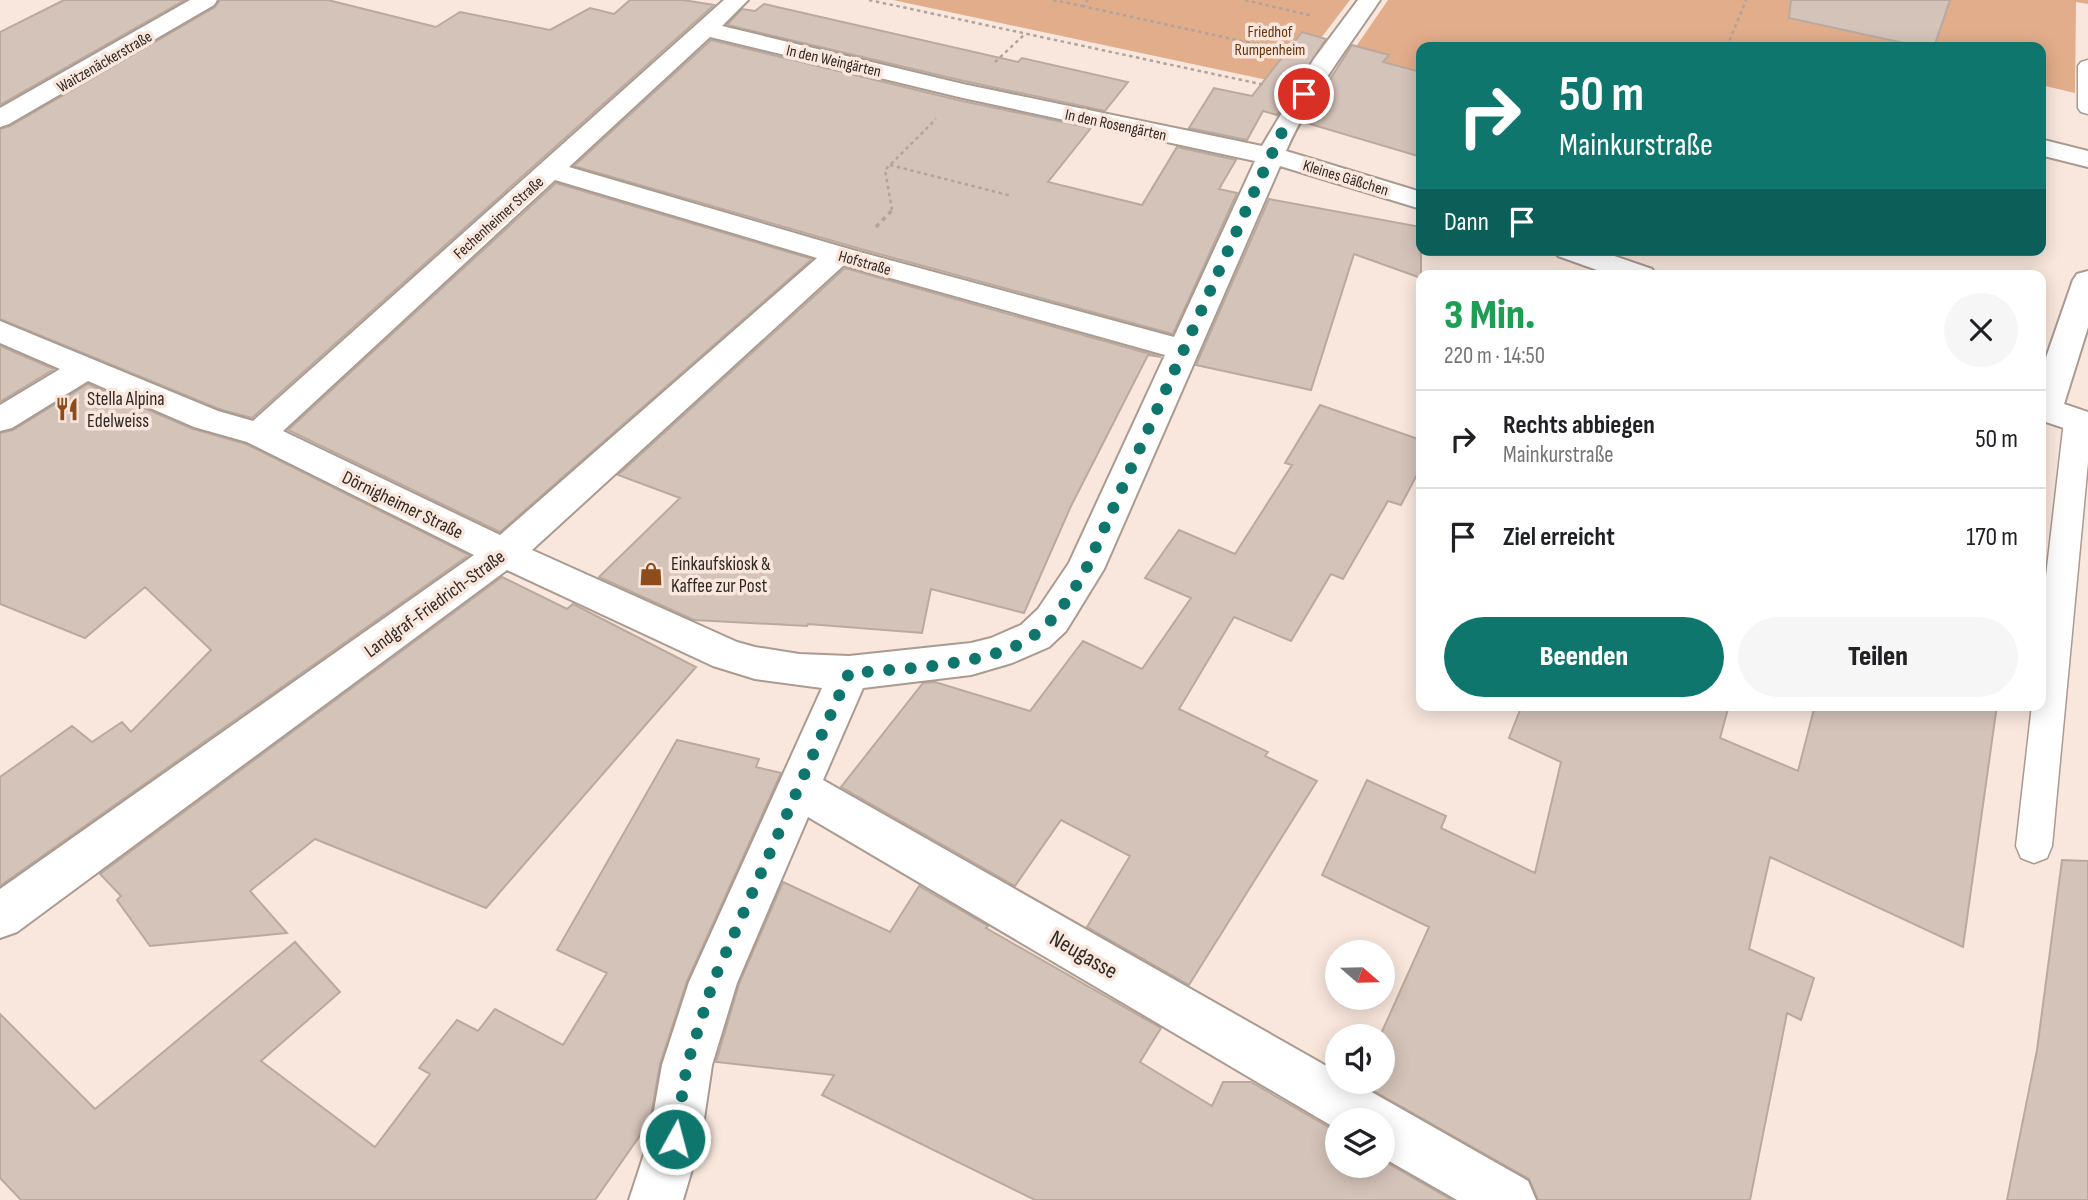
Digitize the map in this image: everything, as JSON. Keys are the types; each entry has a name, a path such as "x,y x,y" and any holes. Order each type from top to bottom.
{"street":[{"name":"Waitzenäckerstraße","path":"0,119 206,0"},
{"name":"Fechenheimer Straße","path":"259,434 737,0"},
{"name":"Dörnigheimer Straße","path":"0,331 206,419 259,434 504,553 727,655 799,670 849,673 971,659 1017,645 1035,636 1052,620 1086,569 1182,349 1270,158 1304,94 1360,12"},
{"name":"In den Weingärten","path":"705,29 963,91"},
{"name":"In den Rosengärten","path":"963,91 1270,158"},
{"path":"2046,148 2088,159"},
{"name":"Kleines Gäßchen","path":"1270,158 1318,167 1416,199"},
{"name":"Hofstraße","path":"550,170 842,256 1182,349"},
{"name":"Landgraf-Friedrich-Straße","path":"0,916 504,553 842,256"},
{"path":"1583,256 1619,270"},
{"path":"2046,400 2088,280"},
{"path":"0,420 87,367"},
{"path":"2046,410 2083,422"},
{"path":"656,1200 675,1139 687,1065 709,993 849,673"},
{"name":"Neugasse","path":"798,788 1350,1108"},
{"path":"1395,1134 1509,1200"}],"lane":[{"path":"2088,66 2088,108"},
{"path":"2034,846 2083,422"}],"path":[{"path":"869,0 1304,94"},
{"path":"1053,0 1326,59"},
{"path":"1082,6 1088,0"},
{"path":"1245,0 1360,12"},
{"path":"1729,42 1746,0"},
{"path":"842,256 894,208 885,170 963,91 1025,34"},
{"path":"890,165 1012,196"}],"green space":[{"name":"Friedhof Rumpenheim","path":"893,0 1350,0 1286,84"},
{"path":"1388,0 2088,0 2088,4 2076,2 2075,93 2046,86 2046,42 1416,42 1416,71 1351,54"}],"building":[{"path":"64,0 185,0 0,105 0,32"},
{"path":"220,0 328,0 436,27 460,12 550,30 590,8 614,14 630,0 683,0 714,5 252,418 219,409 0,319 0,129 10,126 215,7"},
{"path":"1791,0 1950,0 1936,42 1899,42 1789,18"},
{"path":"764,4 1018,62 1022,58 1128,82 1105,111 727,25 742,9 755,11"},
{"path":"1302,32 1326,39 1277,115 1263,111 1247,140 1189,128 1214,88 1252,96"},
{"path":"711,40 962,101 1091,128 1048,182 1142,205 1177,147 1236,160 1219,189 1237,193 1173,334 857,248 574,166"},
{"path":"1352,45 1389,55 1383,62 1416,71 1416,156 1303,122"},
{"path":"556,183 812,259 500,532 288,430"},
{"path":"1269,199 1416,226 1416,256 1421,256 1421,270 1416,270 1416,276 1354,254 1311,390 1196,365"},
{"path":"845,268 1161,357 1148,355 1071,506 1024,613 931,589 922,633 808,624 694,620 599,577 680,498 618,475"},
{"path":"0,346 54,369 0,402"},
{"path":"88,384 193,429 246,444 469,555 0,886 0,777 72,726 92,742 122,722 131,732 211,650 145,587 85,638 0,604 0,433 13,430"},
{"path":"1320,405 1416,438 1416,476 1401,505 1388,501 1343,579 1331,574 1291,641 1234,617 1179,709 1268,752 1265,756 1317,781 1189,985 1087,927 1130,856 1061,820 1015,886 841,787 923,683 935,682 1030,711 1083,641 1142,669 1191,598 1145,578 1179,530 1235,554 1292,465 1285,463"},
{"path":"502,577 567,609 573,604 696,667 486,908 315,839 250,891 287,933 150,946 117,900 121,896 100,874"},
{"path":"1520,711 1727,711 1720,738 1798,771 1813,711 1996,711 1963,947 1770,857 1749,949 1814,978 1801,1020 1787,1013 1750,1200 1538,1200 1529,1179 1379,1094 1395,1094 1395,1024 1385,1024 1392,1010 1395,1010 1395,1003 1429,927 1322,875 1367,780 1446,816 1441,828 1535,873 1561,762 1509,738"},
{"path":"677,740 759,759 756,767 781,773 687,981 660,1064 650,1121 595,1200 21,1200 0,1178 0,1014 95,1109 295,942 340,992 261,1061 375,1147 430,1074 419,1068 457,1020 478,1031 495,1009 563,1045 607,973 557,950"},
{"path":"2062,860 2088,861 2088,1200 2007,1200 2037,1050"},
{"path":"783,882 890,932 919,886 988,926 986,928 1161,1028 1140,1062 1212,1106 1223,1082 1251,1082 1325,1125 1325,1178 1395,1178 1395,1167 1452,1200 1035,1200 822,1095 834,1075 716,1062 739,984"}],"place":[{"name":"Stella Alpina Edelweiss","path":"67,409"},
{"name":"Einkaufskiosk & Kaffee zur Post","path":"651,574"}],"route":[{"path":"675,1139 687,1065 713,982 849,673 971,659 999,652 1035,636 1063,607 1086,569 1259,181 1293,109 1304,94"}]}
